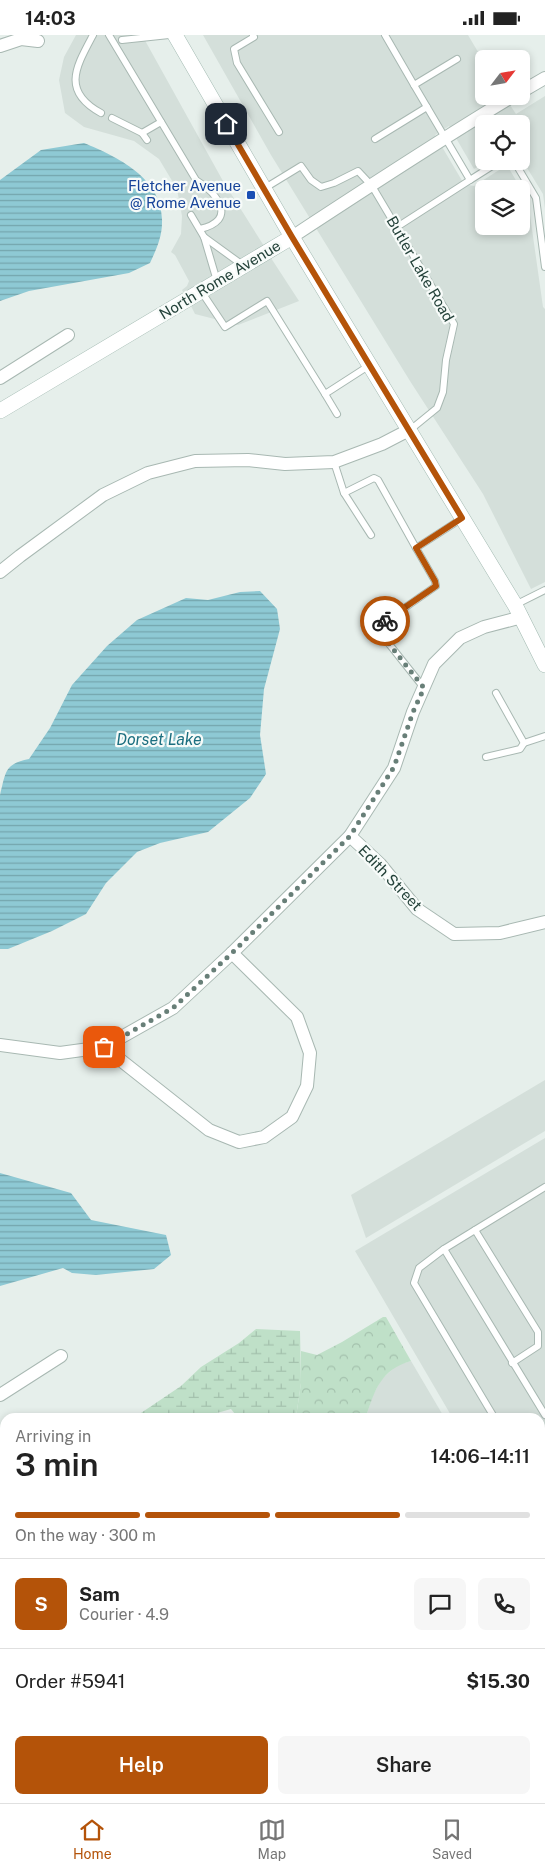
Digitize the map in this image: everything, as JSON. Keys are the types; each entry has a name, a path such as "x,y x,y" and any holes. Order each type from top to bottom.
{"main road":[{"path":"175,35 292,237 518,611 545,665"},
{"name":"North Rome Avenue","path":"0,411 292,237"}],"street":[{"path":"0,46 21,39 38,41"},
{"path":"530,87 545,78"},
{"name":"North Rome Avenue","path":"292,237 372,186 445,136 498,105"},
{"path":"0,378 68,335"},
{"path":"0,572 20,555 103,495 148,473 195,461 248,460 285,464 334,462 382,444 409,430"},
{"path":"0,1045 60,1053 104,1047 173,1008 232,953 350,836 394,767 413,712 434,664 460,638 518,611"},
{"name":"Edith Street","path":"350,836 380,864 417,909 454,935 500,933 545,922"},
{"path":"104,1047 209,1129 238,1143 264,1137 292,1117 307,1087 310,1053 297,1017 232,953"},
{"path":"0,1395 61,1356"}],"lane":[{"path":"93,35 77,66 76,79 78,95 91,108 101,113"},
{"path":"109,35 196,180 207,187 219,200 222,210 220,219 211,227 200,229"},
{"path":"115,45 123,38 169,35"},
{"path":"385,35 470,180"},
{"path":"254,36 234,49 237,63 279,132"},
{"path":"414,85 457,59"},
{"path":"375,139 427,107"},
{"path":"112,118 142,133 147,140"},
{"path":"142,133 162,122"},
{"path":"264,189 301,166 310,181 321,187 358,171 372,186"},
{"path":"397,227 486,170"},
{"path":"519,170 536,198 545,267"},
{"name":"Butler Lake Road","path":"372,186 454,324 442,392 437,408 409,430"},
{"path":"191,215 204,237 217,282"},
{"path":"204,237 244,266"},
{"path":"201,291 225,327 268,301 337,414"},
{"path":"325,394 370,365"},
{"path":"334,462 344,493 371,535"},
{"path":"344,493 374,478 378,481 435,581 436,586 378,627 378,630 398,657 424,688"},
{"path":"416,548 462,518"},
{"path":"518,611 545,590"},
{"path":"496,693 524,743"},
{"path":"486,757 520,749 524,743 545,736"},
{"path":"492,1413 414,1283 418,1268 444,1249 545,1187"},
{"path":"475,1230 538,1332 538,1346 512,1363"},
{"path":"444,1249 544,1413"}],"shaded area":[{"path":"76,35 142,35 223,181 264,246 184,294 182,290 189,281 175,255 171,252 181,234 182,216 177,189 159,159 134,141 84,127 65,113 59,80 64,57"},
{"path":"203,35 468,35 477,50 475,50 475,105 510,105 516,114 545,96 545,209 543,194 528,170 530,170 530,115 475,115 474,169 449,126 435,135 464,184 475,185 475,235 530,235 530,215 543,307 545,309 545,582 531,589 483,494 410,381 271,155"},
{"path":"499,170 510,170 516,180 483,180"},
{"path":"271,258 299,301 238,325 195,314 191,306"},
{"path":"545,1080 545,1131 366,1238 351,1195"},
{"path":"545,1138 545,1413 450,1413 355,1251"},
{"path":"411,1361 442,1413 367,1413 372,1397 381,1380 397,1365"}],"green space":[{"path":"386,1317 411,1361 386,1375 376,1389 367,1413 297,1413 301,1383 301,1351 317,1355"},
{"path":"256,1329 300,1331 301,1383 297,1413 234,1413 231,1409 217,1413 141,1413 181,1386 201,1367 239,1343"}],"water":[{"path":"84,143 124,163 147,182 155,194 161,208 162,228 150,263 129,273 29,291 0,301 0,180 41,150"},
{"name":"Dorset Lake","path":"260,591 277,609 280,629 264,689 260,735 266,774 250,798 208,832 160,843 137,852 106,883 86,914 52,931 8,949 0,949 0,795 7,770 21,761 29,759 50,728 72,685 107,646 137,620 186,598 208,600 240,592"},
{"path":"0,1173 71,1193 91,1220 166,1235 171,1255 154,1269 96,1275 72,1273 63,1268 0,1286"}],"way so far":[{"path":"104,1047 173,1008 232,953 350,836 394,767 413,712 424,688 378,630 378,627 385,621"}],"place":[{"name":"Fletcher Avenue @ Rome Avenue","path":"251,195"}],"route":[{"path":"226,124 462,518 416,548 436,586 385,621"}]}
